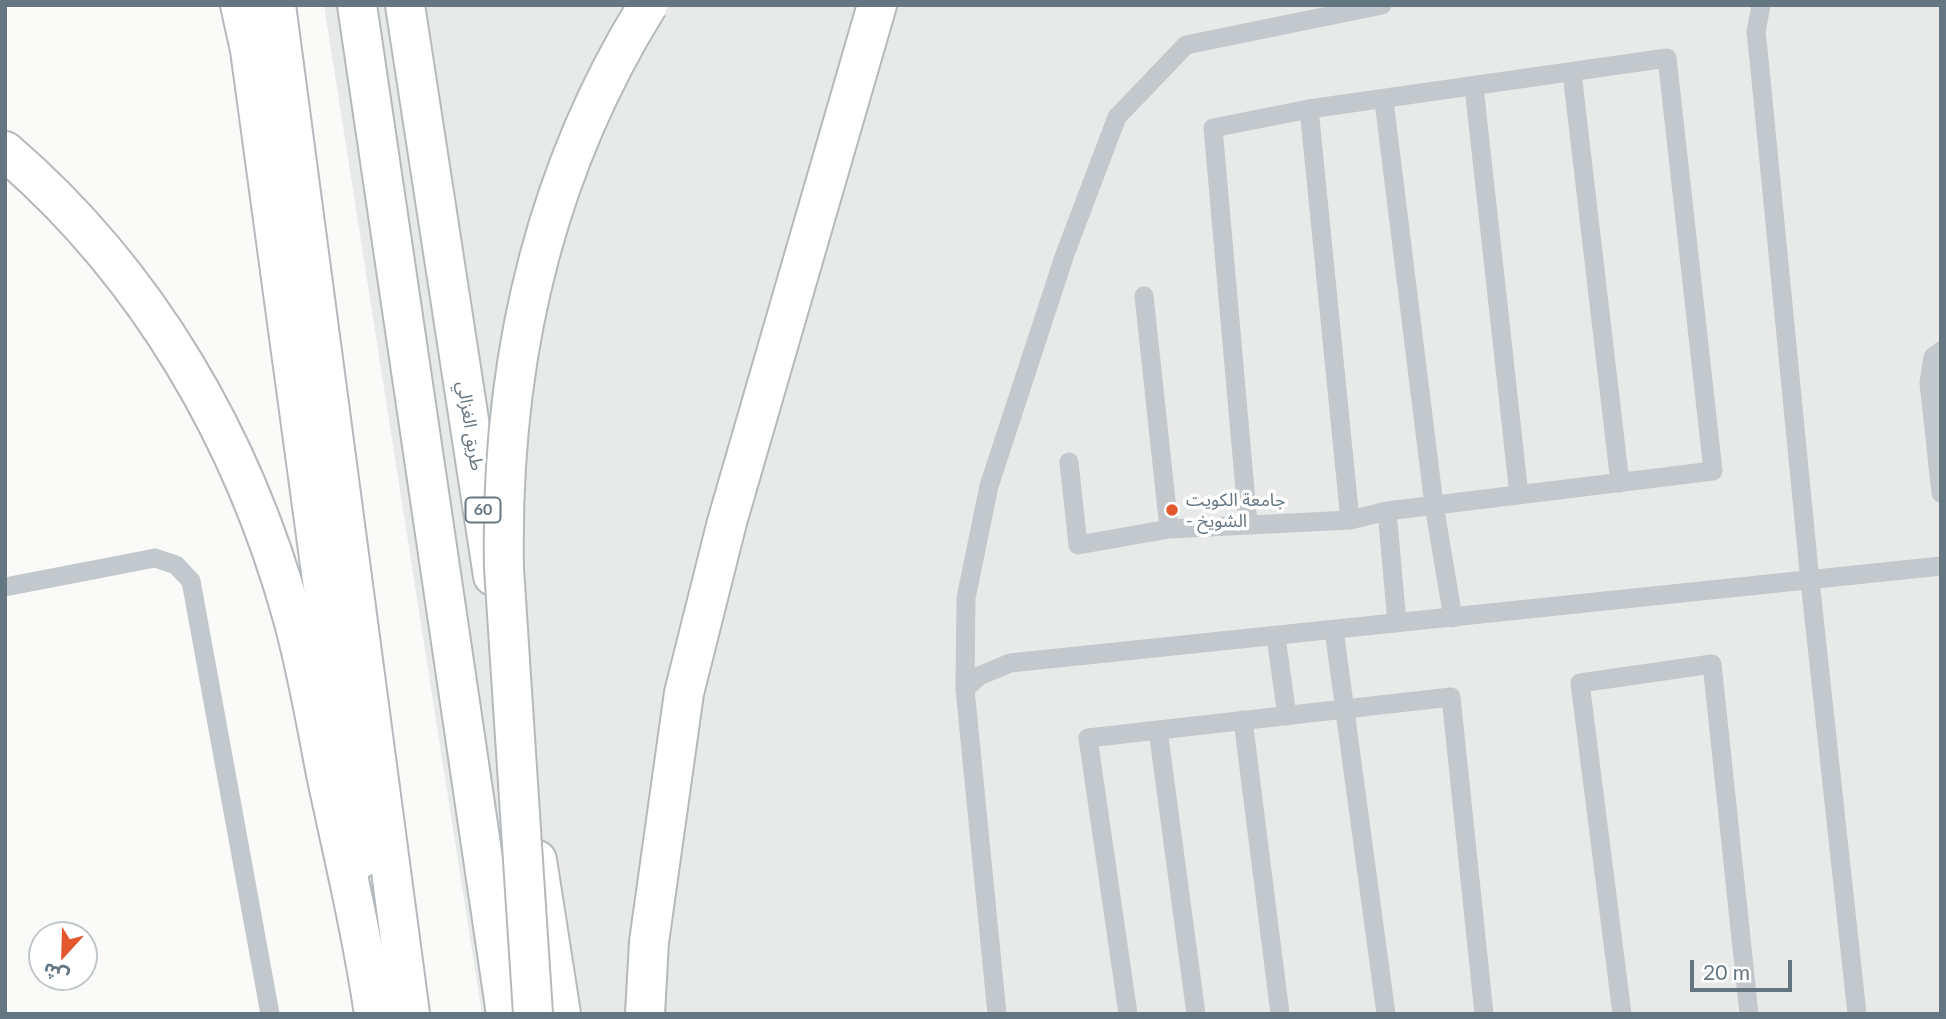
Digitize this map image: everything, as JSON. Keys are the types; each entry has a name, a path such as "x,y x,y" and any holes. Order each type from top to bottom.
{"main road":[{"path":"240,5 250,50 382,1014"},
{"path":"275,5 410,1014"},
{"path":"358,5 506,1014"},
{"name":"طريق الغزالي","path":"405,5 561,1014"},
{"path":"533,1014 504,555 503,503 516,361 533,272 558,187 648,5"},
{"path":"645,1014 649,942 684,693 731,508 877,5"},
{"path":"5,151 68,212 124,274 213,410 247,482 299,646 374,1014"}],"lane":[{"path":"997,1014 965,689 966,598 989,486 1065,254 1117,117 1186,45 1382,5"},
{"path":"1761,5 1756,32 1810,581 1857,1014"},
{"path":"1069,461 1078,545 1169,529 1350,520 1387,511 1713,471 1667,58 1384,101 1308,109 1213,128 1248,524"},
{"path":"1572,73 1620,482"},
{"path":"1474,87 1519,495"},
{"path":"1384,101 1434,505 1453,618"},
{"path":"1308,109 1350,520"},
{"path":"1144,296 1169,529"},
{"path":"1941,351 1933,357 1929,383 1941,493"},
{"path":"1387,511 1397,623"},
{"path":"5,587 155,558 176,565 191,581 270,1014"},
{"path":"965,689 979,676 1010,663 1276,638 1941,566"},
{"path":"1334,630 1386,1014"},
{"path":"1276,638 1287,716"},
{"path":"1622,1014 1580,683 1712,664 1749,1014"},
{"path":"1128,1014 1088,738 1451,696 1484,1014"},
{"path":"1243,720 1280,1014"},
{"path":"1157,730 1196,1014"}],"shaded area":[{"name":"جامعة الكويت - الشويخ","path":"324,5 1941,5 1941,1014 482,1014"}],"place":[{"name":"جامعة الكويت - الشويخ","path":"1172,510"}]}
